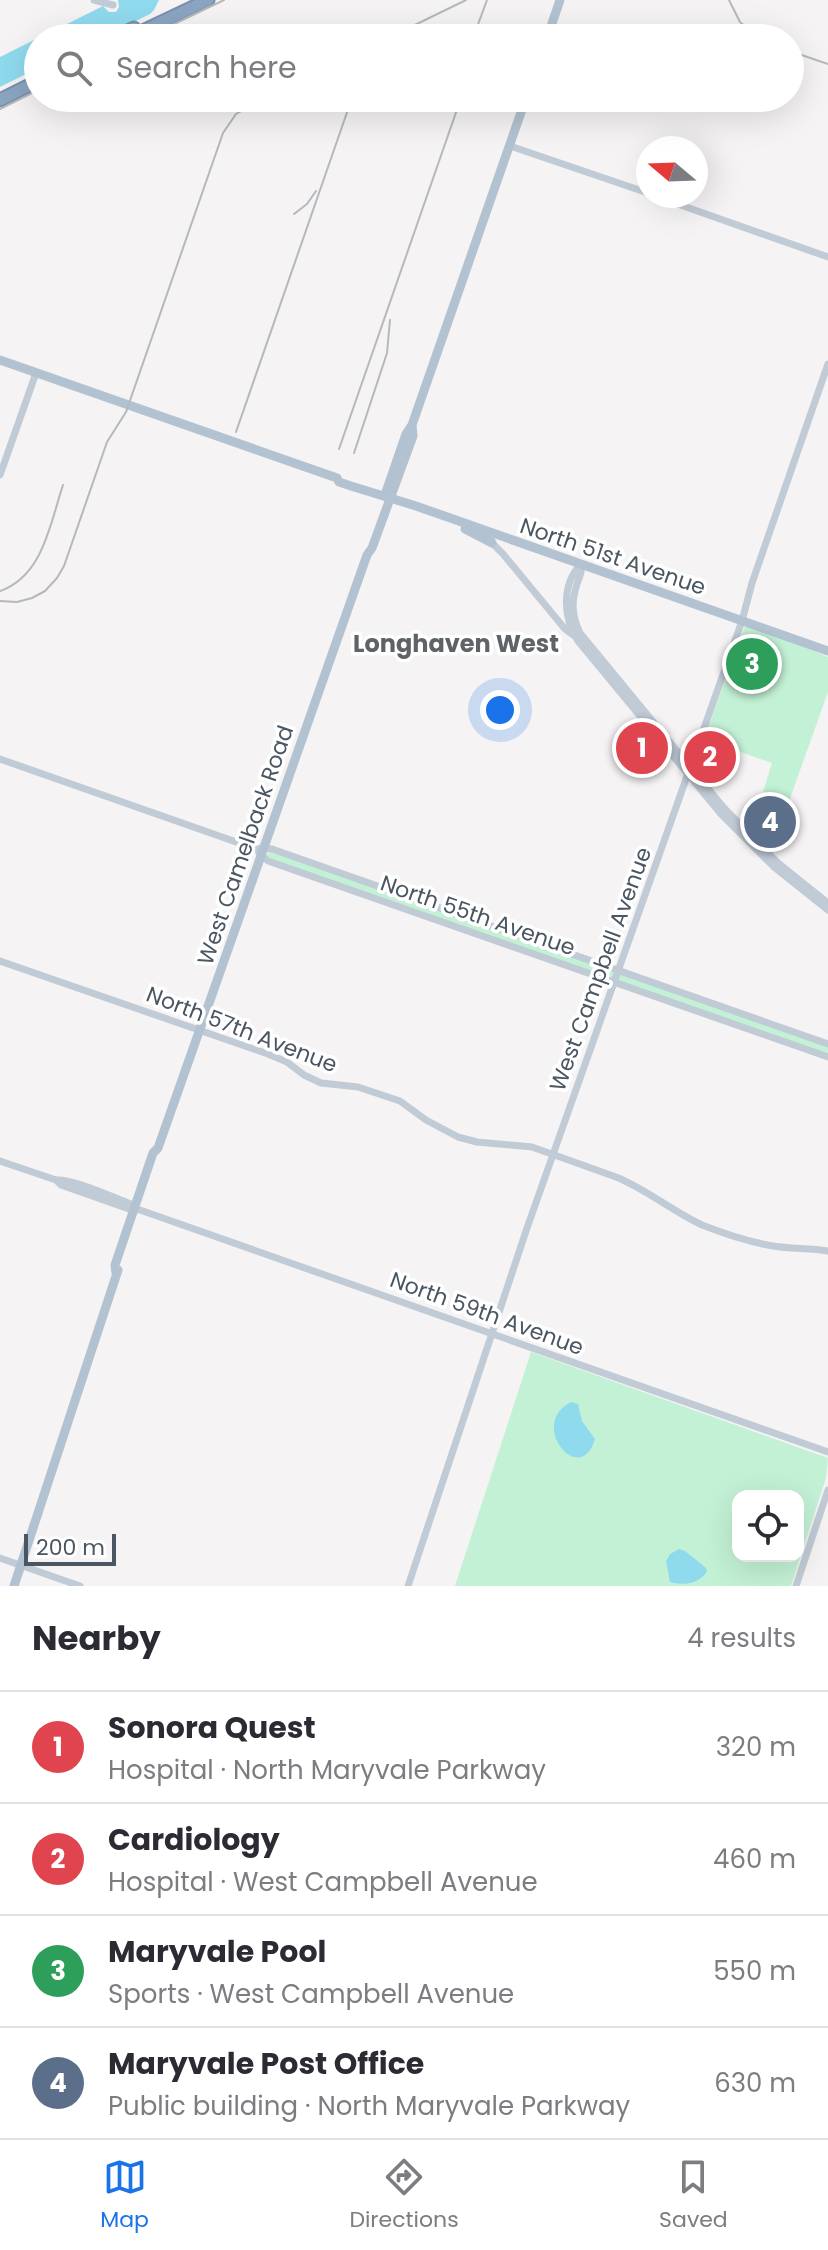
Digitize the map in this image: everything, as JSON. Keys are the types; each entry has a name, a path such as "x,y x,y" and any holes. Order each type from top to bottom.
{"highway":[{"path":"142,24 193,0"},
{"path":"158,24 208,0"},
{"path":"152,24 169,15 171,10"},
{"path":"0,92 24,81"},
{"path":"0,100 24,88"}],"main road":[{"path":"552,24 560,0"},
{"name":"West Camelback Road","path":"14,1586 116,1273 121,1267 137,1209 159,1154 158,1148 260,851 372,548 388,496 413,436 412,425 521,112"},
{"name":"North 51st Avenue","path":"0,360 337,478 339,482 388,496 828,651"},
{"path":"442,515 452,524 492,543"}],"street":[{"path":"94,0 113,5"},
{"path":"510,146 636,189"},
{"path":"689,208 828,257"},
{"name":"West Campbell Avenue","path":"408,1586 491,1334 690,771 828,364"},
{"path":"0,475 36,373"},
{"path":"490,532 492,543 679,754 743,838 781,874 828,910"},
{"path":"575,636 567,618 566,604 574,575 581,564"},
{"path":"581,564 582,571 573,602 577,625 584,637 659,739 752,838 814,893 828,900"},
{"path":"659,739 664,739 679,754"},
{"name":"North 55th Avenue","path":"0,759 828,1044"},
{"name":"North 55th Avenue","path":"260,851 268,861 828,1057"},
{"name":"North 57th Avenue","path":"0,961 287,1062 321,1083 358,1087 400,1101 442,1130 458,1137 477,1142 525,1145 630,1182 664,1205 722,1233 774,1247 828,1251"},
{"name":"North 59th Avenue","path":"0,1161 56,1180 74,1190 137,1209 828,1452"},
{"path":"796,1586 828,1490"},
{"path":"0,1558 80,1586"}],"green space":[{"path":"745,626 828,657 828,692 788,804 762,795 772,763 704,739"},
{"path":"269,851 828,1046 828,1055 288,866 266,856"},
{"path":"531,1352 828,1458 826,1478 804,1546 804,1490 732,1490 732,1562 799,1562 791,1586 455,1586"}],"water":[{"path":"118,0 159,0 150,14 130,24 67,24 103,6 109,12 116,12"},
{"path":"24,45 24,75 0,87 0,57"},
{"path":"571,1402 578,1404 582,1421 595,1439 588,1453 579,1457 569,1455 555,1437 554,1424 559,1412"},
{"path":"679,1549 706,1568 700,1579 686,1584 670,1582 666,1561 670,1554"}],"railway":[{"path":"174,24 224,0"},
{"path":"417,24 466,0"},
{"path":"478,24 487,0"},
{"path":"729,0 742,24"},
{"path":"804,56 828,64"},
{"path":"0,109 24,97"},
{"path":"0,601 17,602 45,591 64,566 107,442 126,412 223,133 240,112"},
{"path":"236,432 347,112"},
{"path":"339,449 456,112"},
{"path":"294,214 307,204 316,191"},
{"path":"354,453 387,353 390,320"},
{"path":"0,591 15,584 35,561 49,532 63,485"}],"place":[{"name":"Maryvale Pool","path":"752,664"},
{"name":"Sonora Quest","path":"642,748"},
{"name":"Cardiology","path":"710,757"},
{"name":"Maryvale Post Office","path":"770,822"}],"district":[{"name":"Longhaven West","path":"456,644"}]}
